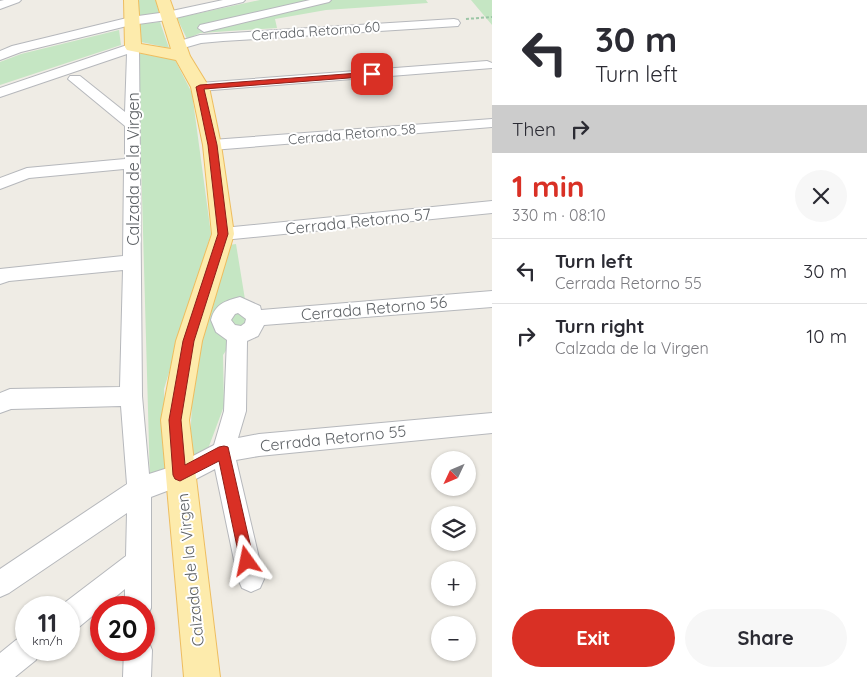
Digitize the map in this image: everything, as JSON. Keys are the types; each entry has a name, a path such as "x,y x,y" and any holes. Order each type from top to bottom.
{"main road":[{"name":"Calzada de la Virgen","path":"131,0 133,47"},
{"name":"Calzada de la Virgen","path":"163,0 167,16 179,45 200,87 212,145 223,234 189,341 175,420 202,677"},
{"path":"133,47 179,45"}],"street":[{"path":"0,5 15,0"},
{"path":"0,56 17,49 131,21 167,16 239,0"},
{"path":"179,45 325,0"},
{"name":"Cerrada Retorno 60","path":"179,45 200,39 223,37 454,23"},
{"path":"0,93 133,47"},
{"name":"Calzada de la Virgen","path":"133,47 131,396 139,490 138,596"},
{"path":"200,87 487,66"},
{"path":"76,79 134,126"},
{"name":"Cerrada Retorno 58","path":"212,145 492,123"},
{"path":"0,184 27,173 132,163"},
{"name":"Cerrada Retorno 57","path":"223,234 492,207"},
{"path":"0,277 5,274 132,262"},
{"name":"Cerrada Retorno 56","path":"256,318 492,299"},
{"path":"240,305 247,307 256,318 251,330 237,334 223,328 220,321 221,315 226,309 240,305"},
{"path":"237,334 235,411 224,452 251,579"},
{"path":"0,403 10,399 131,396"},
{"name":"Cerrada Retorno 55","path":"0,584 139,490 180,475 224,452 259,445 492,423"},
{"path":"80,608 139,562"},
{"path":"0,671 15,659"},
{"path":"137,677 138,661"}],"path":[{"path":"454,23 469,18 492,17"}],"green space":[{"path":"137,0 156,0 159,13 138,16"},
{"path":"260,0 426,0 428,3 326,10 275,19 277,28 200,33 187,39 177,18"},
{"path":"471,0 492,0 492,25"},
{"path":"160,22 169,48 141,42 138,24"},
{"path":"119,30 121,45 0,85 0,62 21,54"},
{"path":"138,53 175,60 192,93 211,234 164,389 167,479 150,481"},
{"path":"236,244 248,318 223,355 224,406 205,457 189,463 194,364 229,245"}],"route":[{"path":"247,561 224,452 180,475 175,420 189,341 223,234 212,145 200,87 372,74"}]}
